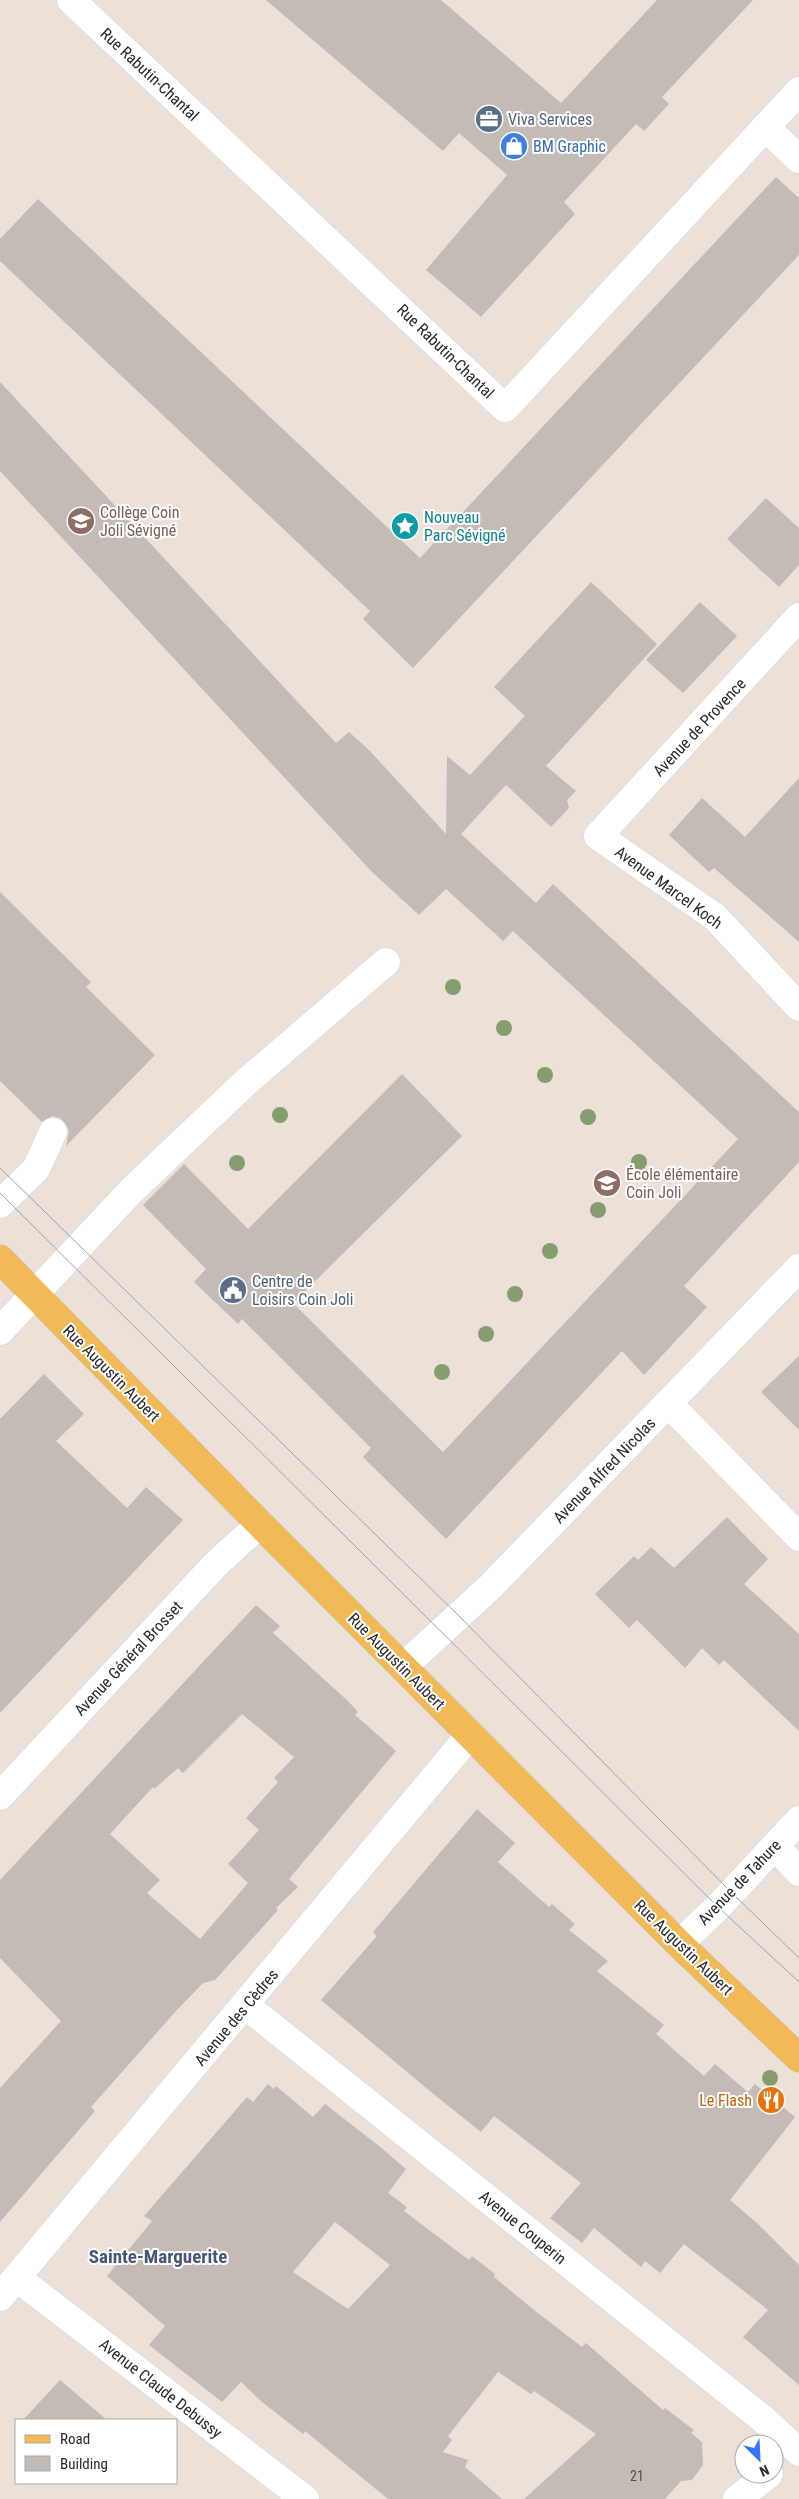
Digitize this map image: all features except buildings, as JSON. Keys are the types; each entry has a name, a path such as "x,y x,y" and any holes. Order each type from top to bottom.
{"main road":[{"name":"Rue Augustin Aubert","path":"0,1259 34,1296 404,1666 678,1944 799,2058"}],"street":[{"name":"Rue Rabutin-Chantal","path":"71,0 505,408 799,91"},
{"path":"766,127 799,159"},
{"name":"Avenue de Provence","path":"598,836 799,617"},
{"name":"Avenue Marcel Koch","path":"598,836 715,917 799,1007"},
{"path":"0,1331 138,1184 246,1082 386,962"},
{"path":"0,1204 36,1169 53,1132"},
{"name":"Avenue Alfred Nicolas","path":"404,1666 491,1586 799,1268"},
{"path":"668,1404 799,1537"},
{"name":"Avenue Général Brosset","path":"0,1796 216,1564 260,1524"},
{"name":"Avenue des Cèdres","path":"8,2288 470,1735"},
{"name":"Avenue de Tahure","path":"678,1944 718,1907 799,1820"},
{"path":"775,1846 799,1872"},
{"name":"Avenue Couperin","path":"246,2005 763,2419 799,2452"},
{"name":"Avenue Claude Debussy","path":"8,2288 305,2499"},
{"path":"784,2463 799,2452"},
{"path":"737,2499 756,2484"}],"tram line":[{"path":"0,1168 459,1616 731,1892 799,1958"},
{"path":"0,1193 718,1907 799,1982"}],"place":[{"name":"Viva Services","path":"489,119"},
{"name":"BM Graphic","path":"514,146"},
{"name":"Collège Coin Joli Sévigné","path":"81,521"},
{"name":"Nouveau Parc Sévigné","path":"405,526"},
{"name":"École élémentaire Coin Joli","path":"607,1183"},
{"name":"Centre de Loisirs Coin Joli","path":"233,1290"},
{"name":"Le Flash","path":"771,2100"}],"district":[{"name":"Sainte-Marguerite","path":"158,2256"}]}
